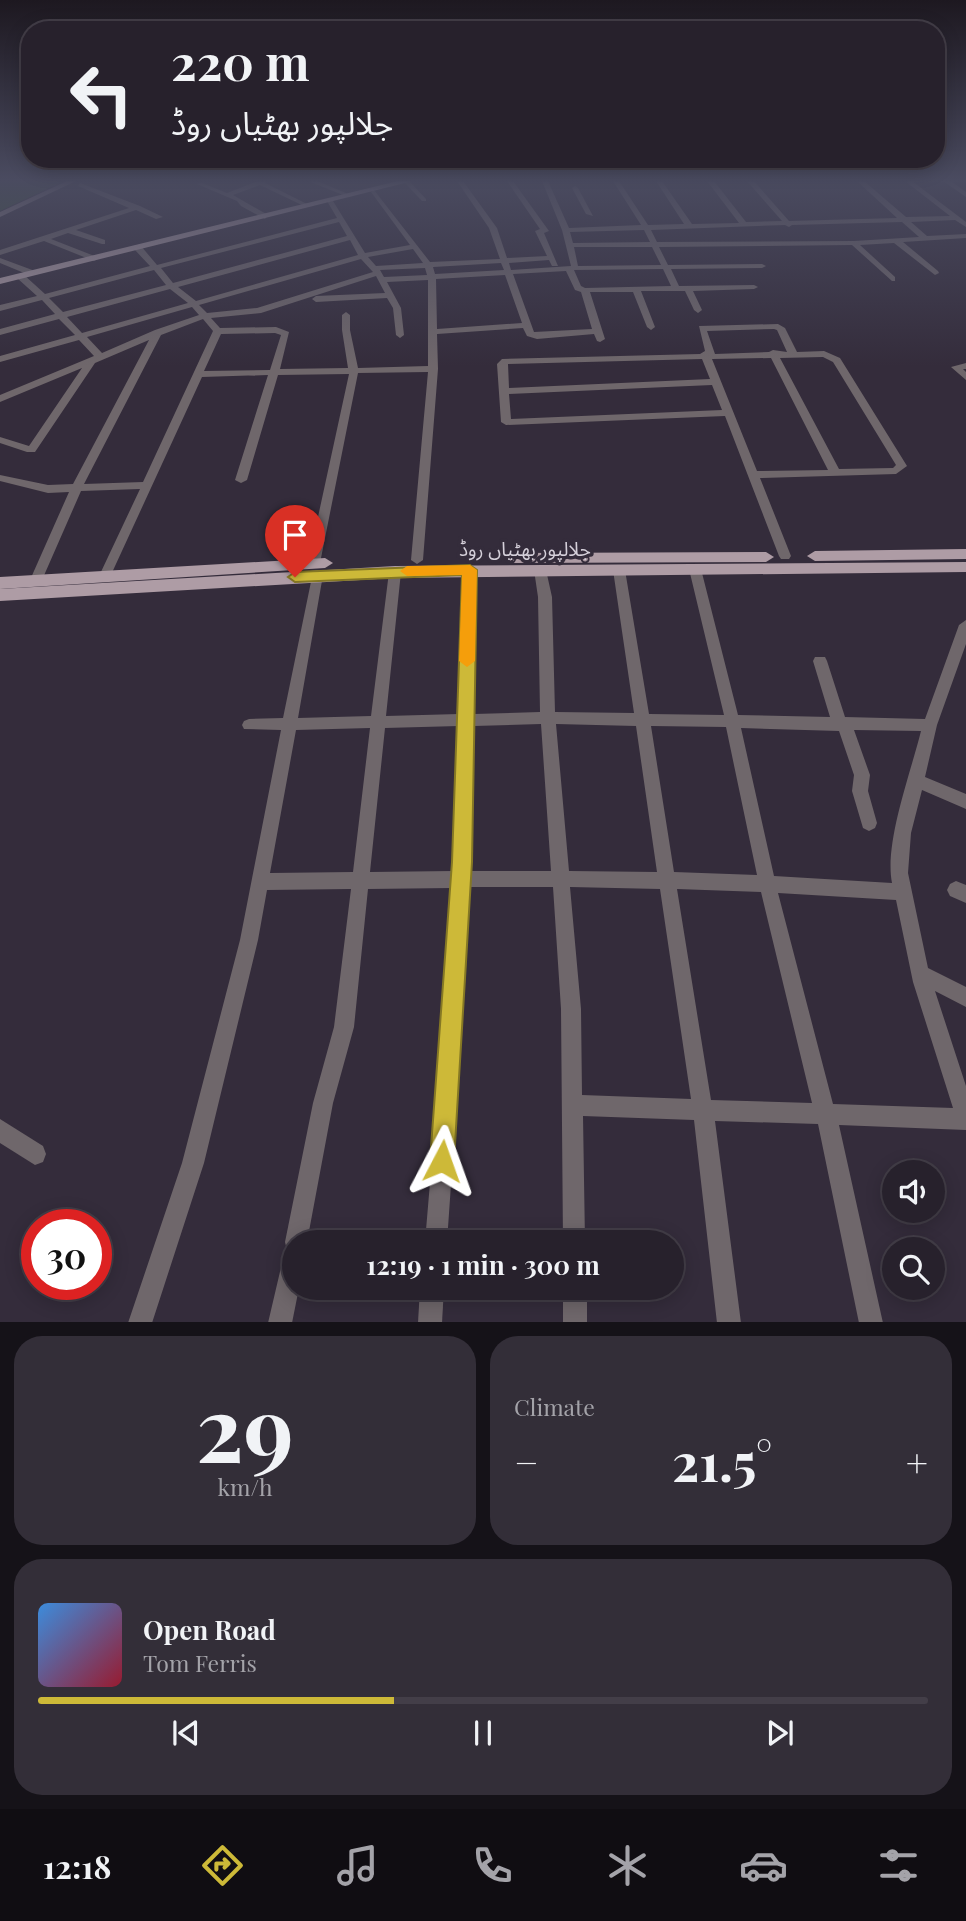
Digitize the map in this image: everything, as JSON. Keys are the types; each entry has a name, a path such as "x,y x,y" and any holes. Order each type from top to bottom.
{"main road":[{"path":"0,281 160,243"},
{"name":"جلالپور بھٹیاں روڈ","path":"0,595 417,560 966,554"},
{"name":"جلالپور بھٹیاں روڈ","path":"0,583 106,575 315,569 395,572 966,567"}],"street":[{"path":"0,253 30,243"},
{"path":"54,243 94,259"},
{"path":"0,308 249,243"},
{"path":"0,332 331,243"},
{"path":"355,243 378,274 397,308 400,335"},
{"path":"410,243 427,264 432,277 433,369 417,560"},
{"path":"498,243 530,334 599,336 585,290"},
{"path":"545,243 557,269"},
{"path":"854,243 892,279"},
{"path":"754,287 585,290 578,288 569,245 861,243"},
{"path":"899,243 935,273"},
{"path":"654,245 676,288"},
{"path":"0,359 363,256 413,247"},
{"path":"138,248 218,331 276,330 286,334 241,480"},
{"path":"0,399 96,357 203,316 258,312 378,274 501,250"},
{"path":"427,264 552,258"},
{"path":"0,260 32,273"},
{"path":"378,274 432,277 572,268 762,266"},
{"path":"20,276 61,315 96,357"},
{"path":"688,288 698,310"},
{"path":"636,289 651,327"},
{"path":"293,302 388,295"},
{"path":"140,1322 193,1163 249,940 315,569 354,372 346,315"},
{"path":"433,332 527,325"},
{"path":"785,556 717,382 702,328 775,326 781,328 793,354"},
{"path":"106,575 218,331"},
{"path":"36,580 77,487 158,332"},
{"path":"729,413 511,423 504,420 502,364 505,361 708,354 824,354 837,360 902,466 896,471 754,475"},
{"path":"774,354 835,472"},
{"path":"0,440 31,450 96,357"},
{"path":"966,366 956,367 966,376"},
{"path":"197,374 433,369"},
{"path":"504,391 717,382"},
{"path":"0,478 48,489 148,485"},
{"path":"695,569 733,722 767,883 825,1114 871,1322"},
{"path":"437,1230 461,879 470,570"},
{"path":"540,570 545,597 548,718 571,1009 574,1230"},
{"path":"619,570 703,1110 729,1322"},
{"path":"298,1230 323,1103 344,1027 395,572"},
{"path":"572,1105 966,1118 920,974 898,873 903,833 930,725 966,625"},
{"path":"820,661 862,775 860,791 869,823"},
{"path":"249,724 548,718 930,725"},
{"path":"916,780 966,802"},
{"path":"259,882 561,877 767,883 901,892"},
{"path":"920,974 966,997"},
{"path":"0,1130 35,1154"},
{"path":"280,1322 285,1300"},
{"path":"430,1322 431,1300"},
{"path":"575,1300 575,1322"}],"slow traffic":[{"path":"407,571 470,570 467,661"}],"route":[{"path":"295,577 470,570 457,969 442,1161"}]}
